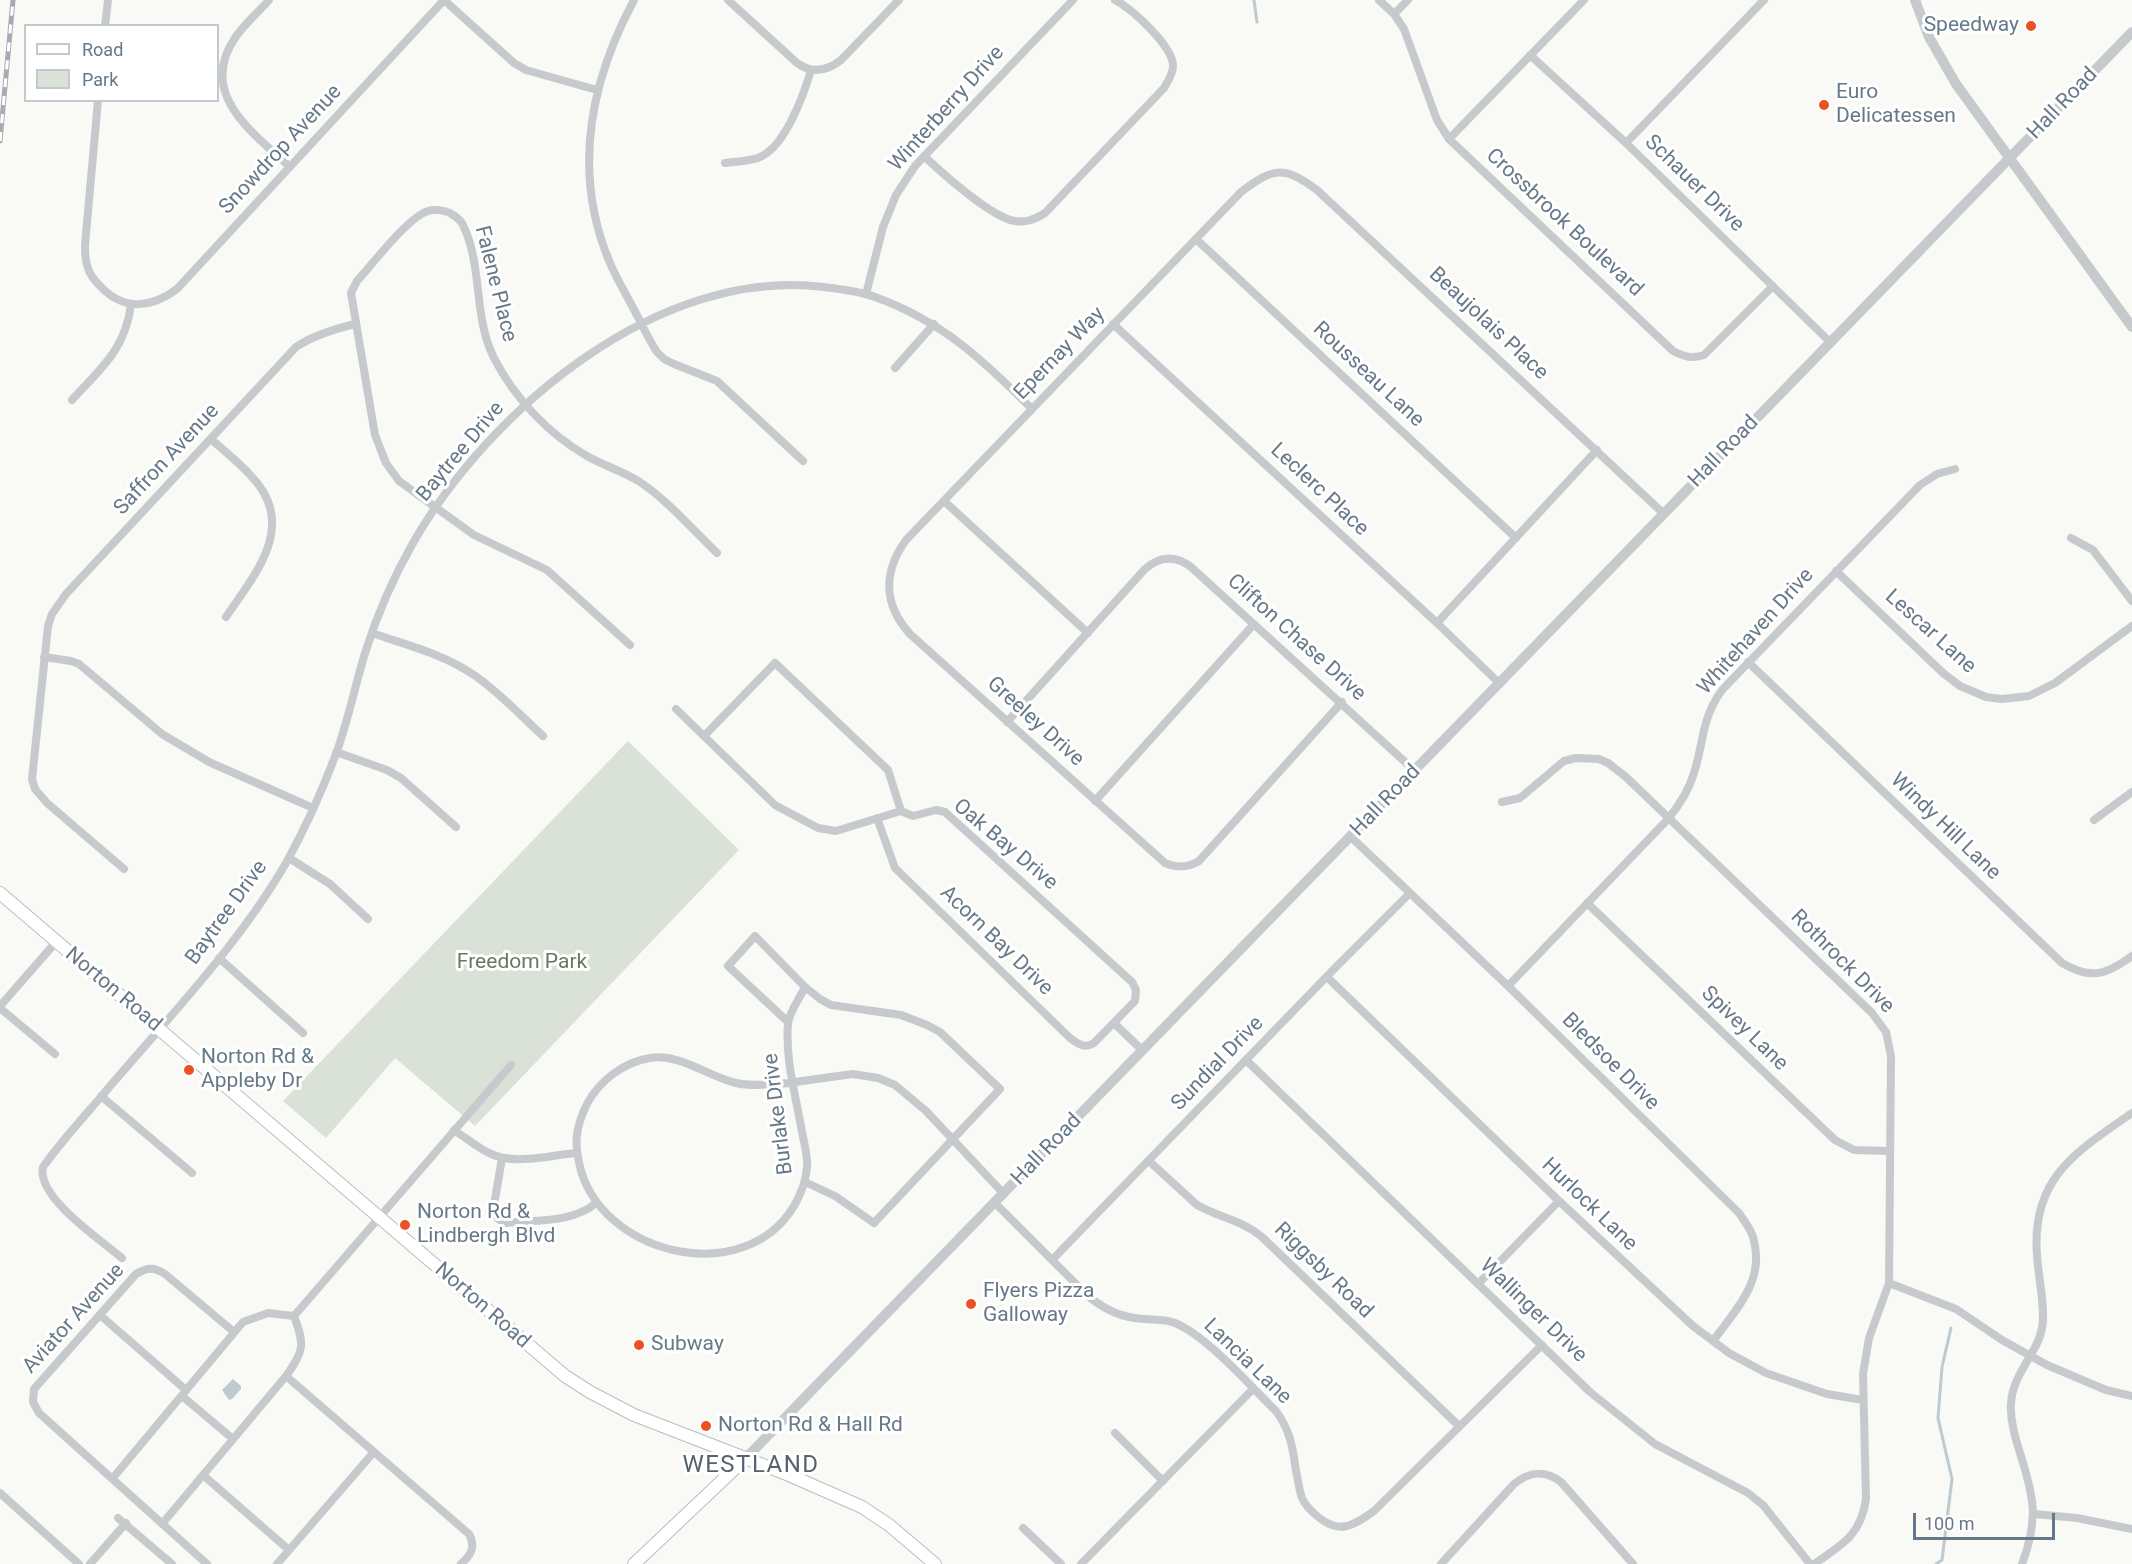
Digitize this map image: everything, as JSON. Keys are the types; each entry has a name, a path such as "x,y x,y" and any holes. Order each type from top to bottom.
{"main road":[{"name":"Norton Road","path":"0,894 574,1383 634,1415 747,1458 862,1507 889,1525 935,1564"},
{"name":"Hall Road","path":"634,1564 747,1458"}],"street":[{"path":"105,24 108,0"},
{"path":"268,0 235,37 227,52 223,82 234,113 243,124 290,166"},
{"path":"444,0 514,63 526,70 597,90"},
{"name":"Snowdrop Avenue","path":"131,305 156,302 177,288 444,0"},
{"path":"634,0 605,65 597,90 588,146 590,182 596,220 611,264 651,344 664,359 717,381 803,461"},
{"path":"728,0 797,63 811,70 823,70 833,66 898,0"},
{"name":"Winterberry Drive","path":"866,294 883,227 896,195 915,166 1073,0"},
{"path":"924,156 965,192 1003,217 1013,221 1030,221 1045,213 1164,88 1170,78 1173,66 1170,54 1163,43 1125,5 1115,0"},
{"name":"Crossbrook Boulevard","path":"1379,0 1394,14 1404,29 1437,120 1449,139 1673,351 1684,357 1694,358 1704,355 1773,286"},
{"path":"1394,14 1408,0"},
{"path":"1449,139 1584,0"},
{"path":"1626,143 1764,0"},
{"path":"1915,0 1929,37 1956,84 2132,327"},
{"name":"Hall Road","path":"747,1458 2132,32"},
{"name":"Schauer Drive","path":"1530,55 1626,143 1831,343"},
{"path":"724,163 762,157 770,150 799,107 811,70"},
{"path":"72,400 105,364 121,342 127,329 131,305 109,296 94,279 86,262 85,245 98,102"},
{"name":"Epernay Way","path":"889,581 898,552 944,501 1240,192 1266,175 1279,171"},
{"name":"Beaujolais Place","path":"1279,171 1298,178 1317,190 1664,514"},
{"name":"Falene Place","path":"355,324 351,293 357,281 412,220 427,211 449,212 463,223 469,242 486,335 502,374 544,424 576,450 642,484 717,553"},
{"name":"Rousseau Lane","path":"1196,239 1516,537"},
{"name":"Baytree Drive","path":"122,1258 57,1202 42,1180 43,1167 255,912 288,858 336,752 372,633 386,596 402,564 451,485 494,434 526,404 605,345 666,312 703,298 746,288 806,285 866,294 898,306 934,324 981,358 1032,409"},
{"path":"355,324 375,435 380,451 399,481 474,535 547,570 630,645"},
{"name":"Saffron Avenue","path":"124,869 47,803 35,789 32,779 48,626 58,605 296,347 334,328 355,324"},
{"path":"895,368 934,324"},
{"name":"Leclerc Place","path":"1113,324 1500,684"},
{"path":"210,439 259,485 266,496 272,516 273,529 267,552 226,617"},
{"path":"1437,623 1597,450"},
{"name":"Whitehaven Drive","path":"1508,986 1680,804 1694,774 1706,718 1713,703 1748,662 1920,485 1936,474 1955,469"},
{"path":"944,501 1088,633 1007,722"},
{"path":"2071,538 2093,550 2132,602"},
{"name":"Clifton Chase Drive","path":"1088,633 1145,569 1159,560 1174,558 1185,562 1342,702 1415,771"},
{"name":"Lescar Lane","path":"1836,571 1943,673 1960,686 1986,697 2015,698 2043,691 2132,626"},
{"name":"Greeley Drive","path":"889,581 891,602 902,626 1095,801 1165,863 1174,867 1185,867 1199,861 1342,702"},
{"path":"1095,801 1254,624"},
{"path":"372,633 448,660 472,674 494,689 543,736"},
{"path":"44,657 79,664 162,734 209,762 312,808"},
{"name":"Windy Hill Lane","path":"1748,662 2062,963 2077,972 2090,974 2112,969 2132,956"},
{"path":"704,736 775,663 888,770 901,811"},
{"name":"Oak Bay Drive","path":"676,709 775,805 818,828 836,831 901,811 913,816 936,810 945,812 1132,982 1136,990 1135,1001 1115,1023"},
{"path":"336,752 387,770 401,778 456,827"},
{"name":"Rothrock Drive","path":"1502,802 1520,798 1564,761 1599,759 1619,771 1669,818 1872,1013 1886,1032 1891,1056 1889,1283 1869,1338 1863,1374 1866,1499 1860,1524 1853,1534 1812,1564"},
{"path":"2094,820 2132,792"},
{"name":"Acorn Bay Drive","path":"877,818 895,868 1078,1045 1090,1046 1115,1023"},
{"name":"Bledsoe Drive","path":"1351,837 1508,986 1739,1213 1753,1235 1758,1260 1753,1282 1743,1300 1713,1341"},
{"path":"288,858 330,885 368,919"},
{"name":"Sundial Drive","path":"1052,1260 1410,894"},
{"name":"Spivey Lane","path":"1587,903 1835,1140 1854,1150 1889,1151"},
{"path":"788,1022 728,966 754,936 805,987 831,1005 901,1015 940,1032 1000,1089 874,1223 835,1196 805,1182"},
{"path":"55,1054 0,1007 56,942"},
{"path":"219,958 303,1033"},
{"name":"Hurlock Lane","path":"1327,977 1669,1306 1728,1353 1766,1373 1819,1392 1863,1400"},
{"name":"Burlake Drive","path":"576,1153 586,1185 596,1203 636,1237 676,1252 689,1253 721,1252 740,1248 758,1240 777,1226 795,1204 805,1182 807,1165 788,1047 788,1022 805,987"},
{"path":"1115,1023 1143,1051"},
{"path":"454,1130 478,1147 502,1158 576,1153 577,1131 581,1116 600,1084 626,1066 651,1058 672,1058 718,1078 752,1086 794,1083 853,1074 878,1078 895,1085 912,1098 1004,1194"},
{"name":"Wallinger Drive","path":"1246,1060 1590,1392 1655,1444 1748,1493 1763,1505 1812,1564"},
{"path":"294,1316 511,1065"},
{"path":"101,1096 192,1173"},
{"path":"2022,1564 2034,1514 2029,1481 2014,1434 2011,1404 2019,1374 2042,1329 2036,1228 2043,1200 2052,1180 2067,1162 2084,1146 2132,1113"},
{"path":"502,1158 493,1211 500,1221 559,1218 588,1209 596,1203"},
{"name":"Riggsby Road","path":"1149,1161 1197,1205 1241,1222 1262,1237 1459,1426"},
{"path":"1479,1283 1559,1201"},
{"name":"Lancia Lane","path":"995,1203 1089,1297 1115,1313 1130,1318 1173,1322 1186,1328 1202,1340 1276,1411 1284,1423 1293,1450 1302,1498 1324,1522 1340,1528 1358,1522 1374,1511 1459,1426"},
{"name":"Aviator Avenue","path":"207,1564 39,1413 33,1402 34,1389 136,1274 146,1269 156,1269 234,1332"},
{"path":"1889,1283 1956,1309 2002,1340 2077,1379 2106,1390 2132,1396"},
{"path":"112,1479 243,1322 268,1313 294,1316"},
{"path":"100,1315 233,1439"},
{"path":"162,1524 286,1376 302,1352 302,1337 294,1316"},
{"path":"1459,1426 1542,1345"},
{"path":"286,1376 373,1454 469,1534 472,1540 470,1555 461,1564"},
{"path":"1081,1564 1253,1389"},
{"path":"1115,1433 1163,1481"},
{"path":"278,1564 373,1454"},
{"path":"1441,1564 1514,1484 1525,1476 1539,1473 1555,1477 1567,1488 1633,1564"},
{"path":"203,1475 289,1550"},
{"path":"0,1493 79,1564"},
{"path":"2034,1514 2077,1518 2132,1529"},
{"path":"90,1564 122,1520 172,1564"},
{"path":"1023,1528 1060,1564"}],"green space":[{"name":"Freedom Park","path":"628,741 739,850 475,1126 395,1058 326,1138 283,1101"}],"shaded area":[{"path":"233,1379 241,1386 241,1389 229,1400 222,1390"}],"waterway":[{"path":"1254,0 1257,22"},
{"path":"1936,1564 1942,1560 1952,1479 1938,1418 1942,1367 1951,1328"}],"railway":[{"path":"0,141 13,0"}],"place":[{"name":"Speedway","path":"2031,26"},
{"name":"Euro Delicatessen","path":"1824,105"},
{"name":"Norton Rd & Appleby Dr","path":"189,1070"},
{"name":"Norton Rd & Lindbergh Blvd","path":"405,1225"},
{"name":"Flyers Pizza Galloway","path":"971,1304"},
{"name":"Subway","path":"639,1345"},
{"name":"Norton Rd & Hall Rd","path":"706,1426"}],"district":[{"name":"WESTLAND","path":"751,1466"}]}
